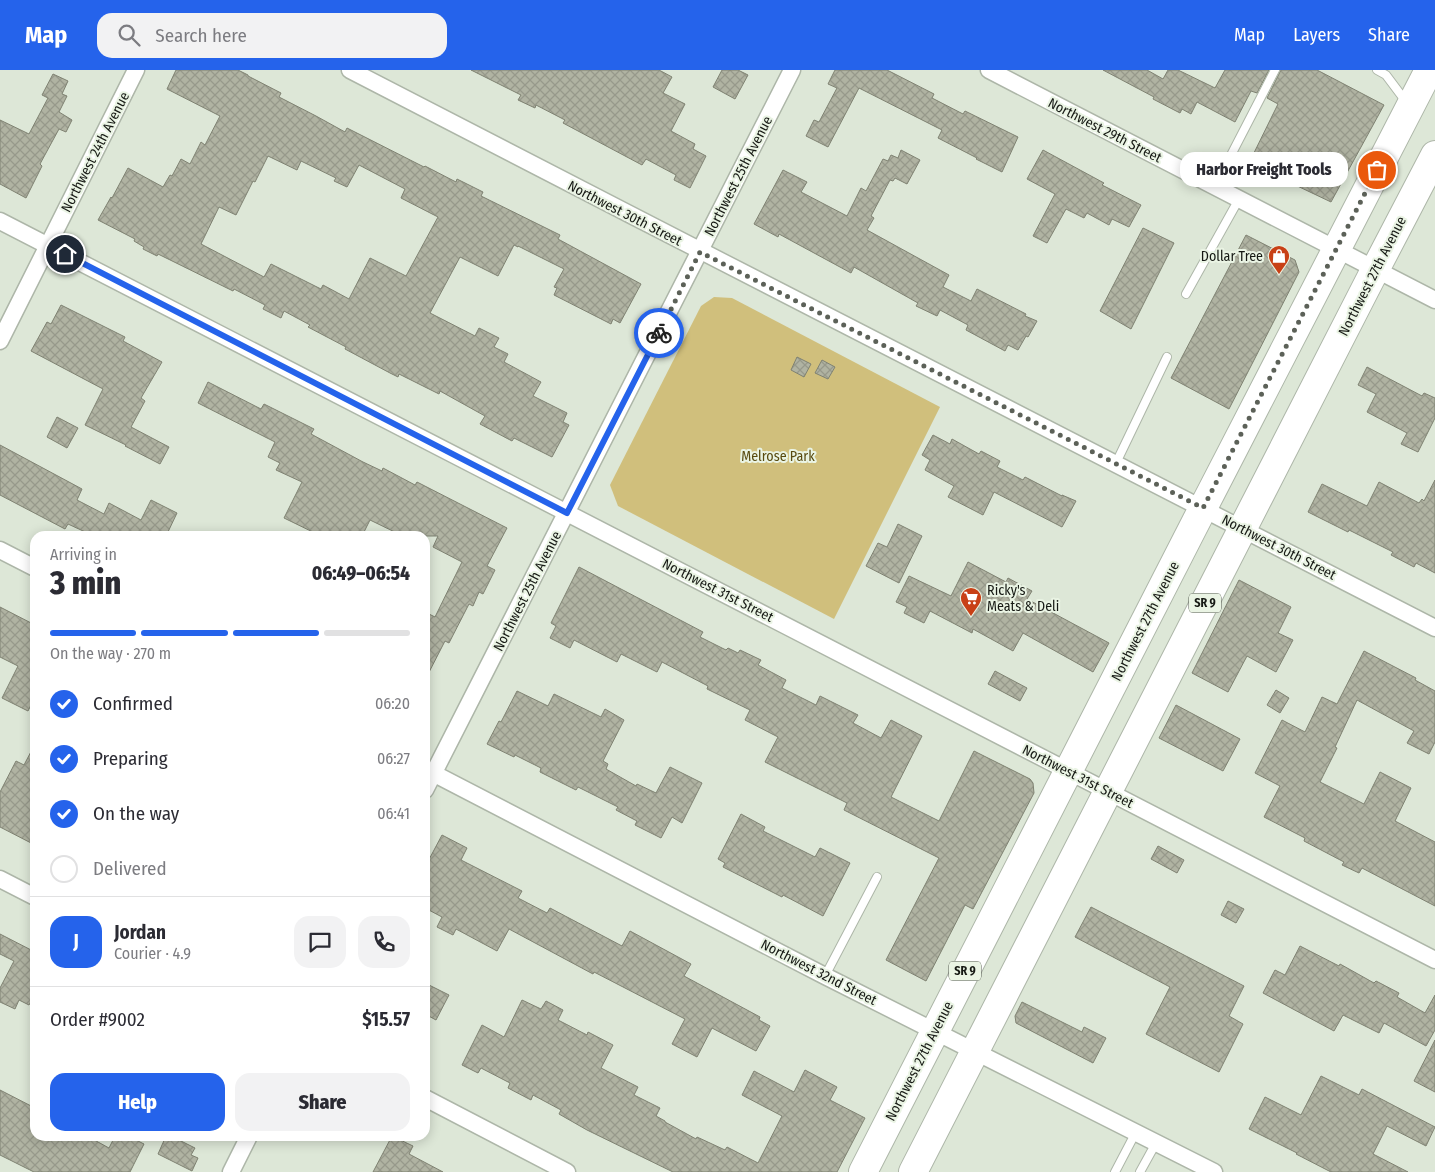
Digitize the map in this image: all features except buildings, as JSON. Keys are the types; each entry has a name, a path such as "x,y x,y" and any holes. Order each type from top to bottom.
{"highway":[{"name":"Northwest 27th Avenue","path":"863,1172 1429,70"},
{"name":"Northwest 27th Avenue","path":"913,1172 1435,155"}],"street":[{"name":"Northwest 24th Avenue","path":"0,341 136,70"},
{"name":"Northwest 30th Street","path":"350,70 700,252 1116,463 1435,628"},
{"name":"Northwest 25th Avenue","path":"430,769 567,513 792,70"},
{"name":"Northwest 29th Street","path":"989,70 1435,300"},
{"name":"Northwest 31st Street","path":"0,221 1435,960"},
{"path":"0,550 30,565"},
{"name":"Northwest 32nd Street","path":"430,772 825,976 1214,1172"},
{"path":"0,879 30,894"},
{"path":"430,1101 567,1172"},
{"path":"230,1172 246,1141"}],"lane":[{"path":"1215,186 1275,70"},
{"path":"1377,70 1386,75 1410,107"},
{"path":"1186,294 1239,198"},
{"path":"1116,463 1167,357"},
{"path":"825,976 877,877"},
{"path":"1115,1172 1136,1132"},
{"path":"1140,1172 1157,1142"}],"green space":[{"name":"Melrose Park","path":"714,297 732,298 940,407 834,619 618,506 610,485 701,306"}],"way so far":[{"path":"659,333 700,252 1203,508 1377,170"}],"place":[{"name":"Harbor Freight Tools","path":"1377,170"},
{"name":"Dollar Tree","path":"1279,275"},
{"name":"Ricky's Meats & Deli","path":"971,617"}],"route":[{"path":"65,254 567,513 659,333"}]}
